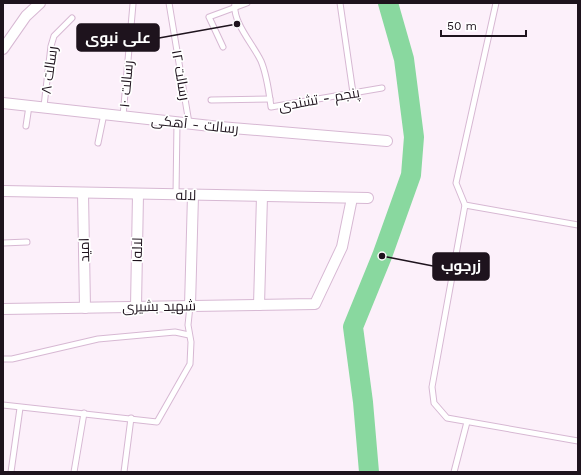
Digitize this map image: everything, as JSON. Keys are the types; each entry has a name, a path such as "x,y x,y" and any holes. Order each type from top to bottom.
{"street":[{"path":"3,49 26,16 40,3"},
{"name":"رسالت - آهکی","path":"3,103 44,106 177,122 387,141"},
{"name":"لاله","path":"3,191 368,198"},
{"name":"امید","path":"83,193 85,308"},
{"name":"لاله۱","path":"136,307 138,194"},
{"path":"190,306 193,195"},
{"path":"259,304 262,196"},
{"name":"شهید بشیری","path":"3,309 315,304 342,247 352,198"}],"lane":[{"name":"رسالت ۱۲","path":"169,3 189,123"},
{"path":"223,47 209,17 234,6 247,3"},
{"path":"340,3 353,93"},
{"path":"496,3 456,183 464,205 432,387 434,403 447,418 578,441"},
{"name":"رسالت ۱۰","path":"124,116 134,4"},
{"name":"پنجم - تشندی","path":"234,6 238,22 261,62 271,107 382,88"},
{"name":"رسالت ۸","path":"44,106 51,46 54,36 72,18"},
{"path":"211,100 270,99"},
{"path":"26,126 29,105"},
{"path":"98,143 104,114"},
{"path":"176,194 177,122"},
{"path":"464,205 578,225"},
{"path":"3,243 27,242"},
{"path":"3,405 157,422 190,364 190,306"},
{"path":"3,359 12,359 98,339 175,332 189,335"},
{"path":"11,472 20,408"},
{"path":"74,472 84,413"},
{"path":"124,472 131,418"},
{"path":"454,472 467,422"}],"waterway":[{"path":"369,472 363,402 353,327 382,256 411,175 414,137 404,59 388,3"}],"place":[{"name":"علی نبوی","path":"237,24"},
{"name":"زرجوب","path":"382,256"}]}
